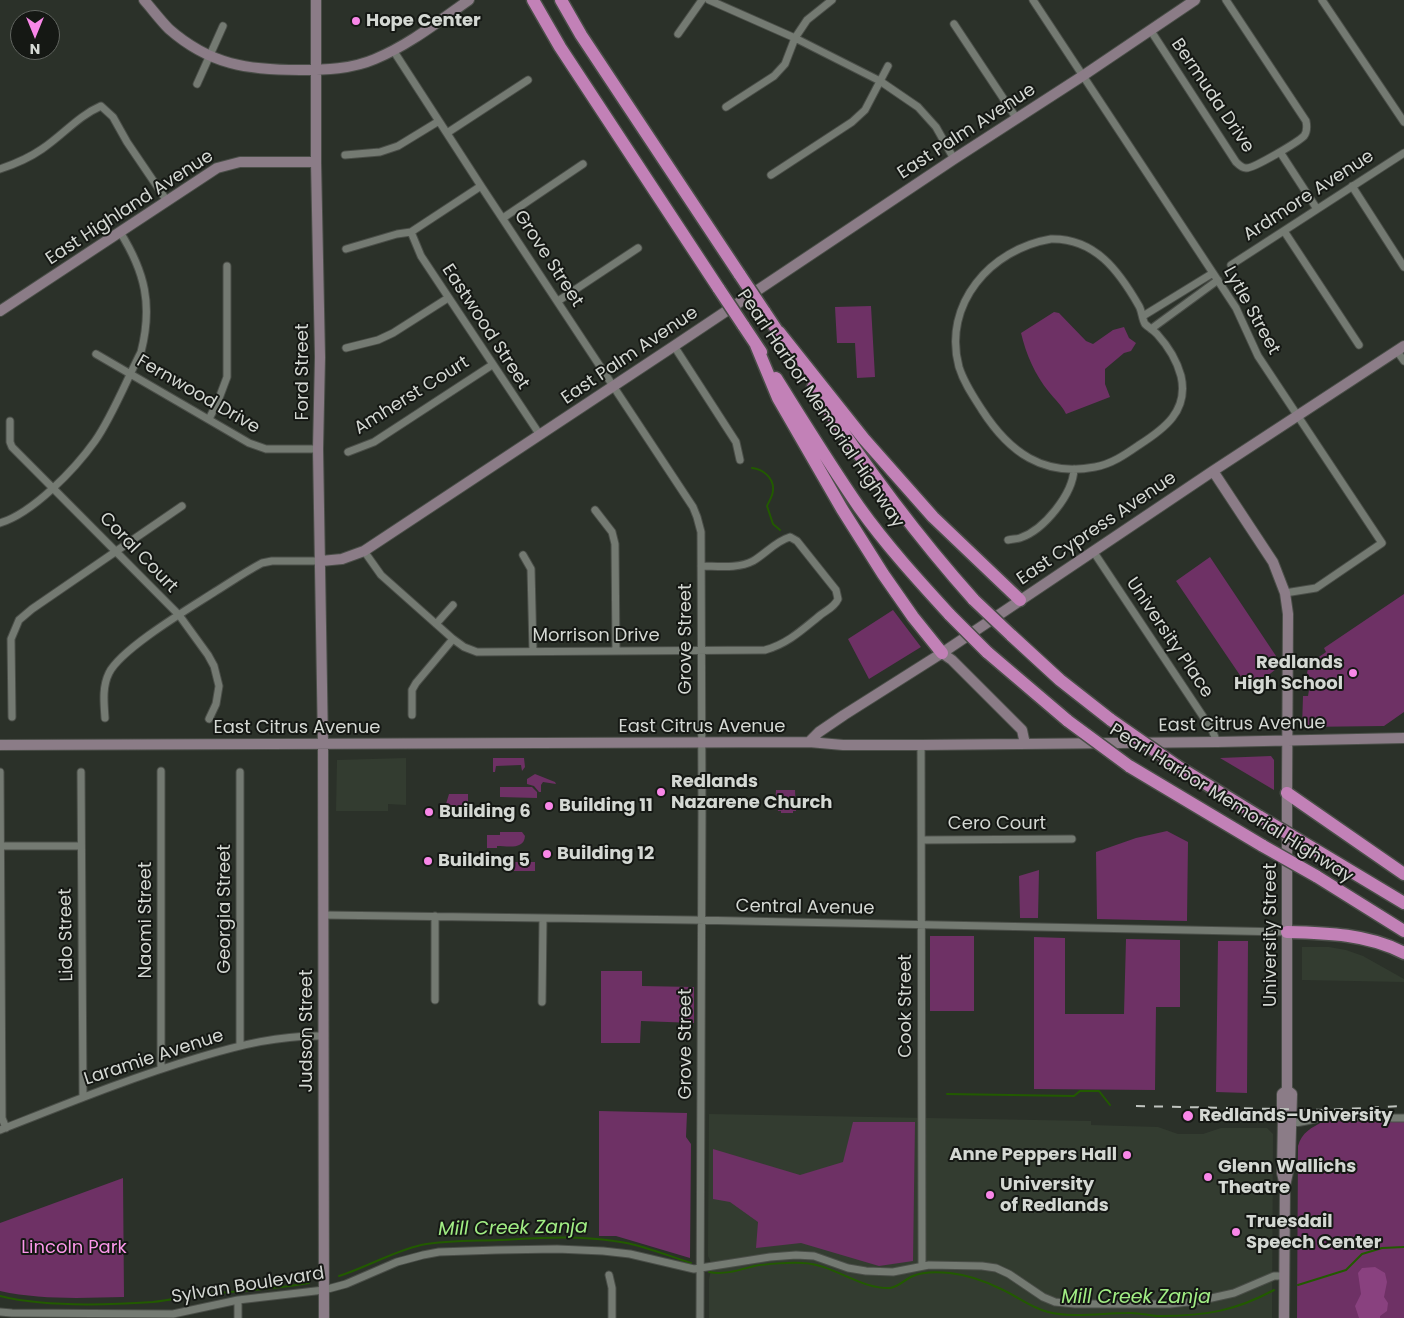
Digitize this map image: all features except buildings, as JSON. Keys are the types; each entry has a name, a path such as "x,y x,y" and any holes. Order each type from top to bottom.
{"highway":[{"name":"Pearl Harbor Memorial Highway","path":"533,0 560,47 756,345 823,453 860,508 909,570 950,615 987,652 1068,721 1129,766 1316,876 1404,931"},
{"name":"Pearl Harbor Memorial Highway","path":"561,0 580,35 779,332 848,440 888,496 974,600 1060,680 1111,720 1177,766 1404,903"},
{"path":"779,332 864,439 934,517 1020,600"},
{"path":"756,345 778,398 842,509 883,574 933,644 942,653"},
{"path":"1287,793 1404,874"},
{"path":"1287,932 1350,936 1372,940 1404,953"}],"main road":[{"path":"144,0 168,28 189,44 209,55 244,68 264,70 344,68 373,60 393,50 469,0"},
{"name":"Ford Street","path":"316,0 316,162 320,357 318,450 323,745"},
{"name":"East Palm Avenue","path":"321,561 342,559 364,551 954,159 1084,76 1195,0"},
{"name":"East Highland Avenue","path":"0,311 217,168 240,162 316,162"},
{"name":"East Cypress Avenue","path":"809,742 819,732 850,711 942,653 1400,348"},
{"name":"University Street","path":"1213,471 1273,562 1285,593 1289,624 1287,740 1287,1090"},
{"path":"942,653 952,660 1022,730 1025,744"},
{"name":"East Citrus Avenue","path":"0,745 809,742 844,745 921,745 1404,738"},
{"name":"Judson Street","path":"323,745 324,1318"},
{"name":"University Street","path":"1285,1186 1290,1163 1292,1124 1292,1094 1287,1090"},
{"name":"University Street","path":"1285,1186 1282,1173 1284,1115 1282,1112 1282,1094 1287,1090"},
{"path":"1284,1318 1285,1186"}],"street":[{"path":"678,34 702,0"},
{"path":"709,0 795,38 880,82 918,107 936,127 954,159"},
{"path":"726,107 774,76 785,64 795,38 807,20 832,0"},
{"name":"Lytle Street","path":"1033,0 1236,308 1258,356 1382,543 1316,588 1285,593"},
{"path":"1226,0 1306,121 1307,128 1303,136 1280,152 1318,209"},
{"path":"1322,0 1404,122"},
{"path":"954,24 1017,119"},
{"path":"196,84 223,26"},
{"name":"Bermuda Drive","path":"1151,31 1241,167 1250,168 1280,152"},
{"name":"Grove Street","path":"393,50 698,517 701,532 702,651 700,1318"},
{"path":"771,175 852,122 865,110 888,66"},
{"path":"447,133 528,80"},
{"path":"0,169 18,163 41,150 87,112 101,106 113,117 127,142 167,201"},
{"path":"344,155 380,152 398,146 439,121"},
{"name":"Ardmore Avenue","path":"1231,265 1404,153"},
{"path":"503,218 583,164"},
{"path":"346,249 397,234 411,232 481,186"},
{"path":"1352,186 1404,267"},
{"path":"1284,231 1359,345"},
{"path":"0,523 31,507 53,488 96,440 141,352 144,337 146,298 139,265 120,232"},
{"name":"Eastwood Street","path":"411,232 421,256 540,435"},
{"path":"1057,239 1073,241 1087,246 1098,253 1113,267 1140,307 1143,316 1145,324 1157,334 1174,358 1181,377 1181,396 1176,413 1160,432 1118,459 1097,466 1074,469 1045,465 1024,456 1005,441 991,424 966,385 957,356 956,338 958,323 965,300 976,282 1007,254 1036,241 1057,239"},
{"path":"558,301 638,248"},
{"path":"209,420 226,377 226,266"},
{"path":"1143,316 1213,273"},
{"path":"1151,329 1218,280"},
{"path":"346,348 378,340 393,333 448,298"},
{"path":"674,346 736,442 740,460"},
{"path":"1400,348 1404,361"},
{"name":"Fernwood Drive","path":"96,354 248,443 266,449 318,450"},
{"name":"Amherst Court","path":"348,452 374,442 492,364"},
{"name":"Coral Court","path":"10,421 12,447 178,615 208,655 218,679 218,695 209,719"},
{"path":"1008,540 1021,538 1040,526 1052,514 1066,494 1074,476 1074,469"},
{"path":"12,717 10,639 19,620 32,609 182,506"},
{"path":"595,510 612,532 615,544 616,651"},
{"name":"Morrison Drive","path":"364,551 381,575 453,639 464,647 477,652 766,650 790,639 834,606 838,598 836,590 797,541 790,537 781,540 752,561 743,565 701,566"},
{"name":"University Place","path":"1093,551 1212,730 1217,742"},
{"path":"523,555 531,570 533,651"},
{"name":"East Palm Avenue","path":"105,718 104,693 110,671 118,660 130,650 178,615 262,564 321,561"},
{"path":"436,624 453,605"},
{"path":"412,715 412,690 453,639"},
{"name":"Cook Street","path":"921,745 922,1266"},
{"name":"Naomi Street","path":"161,771 161,1068"},
{"path":"0,772 3,1129"},
{"name":"Lido Street","path":"81,772 83,1097"},
{"name":"Georgia Street","path":"240,772 240,1045"},
{"name":"Cero Court","path":"922,840 1072,839"},
{"path":"0,846 81,846"},
{"name":"Central Avenue","path":"323,915 1287,932"},
{"path":"434,1000 435,916"},
{"path":"542,1002 543,918"},
{"name":"Laramie Avenue","path":"3,1129 161,1068 240,1045 288,1036 323,1036"},
{"path":"1292,1124 1331,1116 1404,1118"},
{"name":"Sylvan Boulevard","path":"0,1312 77,1316 158,1316 173,1314 238,1300 314,1293 346,1284 397,1262 423,1254 439,1252 557,1249 603,1250 630,1254 694,1269 700,1266 722,1265 796,1255 814,1256 848,1268 866,1271 893,1272 922,1266 947,1264 982,1266 996,1268 1016,1277 1043,1297 1055,1302 1075,1304 1170,1304 1198,1301 1234,1292 1274,1276 1284,1276"},
{"path":"609,1274 612,1288 612,1318"},
{"path":"238,1300 238,1318"}],"shaded area":[{"path":"406,758 406,805 388,804 388,811 336,811 337,760"},
{"path":"1302,947 1329,947 1346,950 1363,956 1404,979 1404,982 1302,980"},
{"name":"University of Redlands","path":"709,1114 1091,1121 1091,1125 1158,1127 1178,1134 1203,1134 1221,1128 1267,1128 1273,1134 1272,1318 709,1318 709,1279 711,1270 708,1256"},
{"path":"1375,1267 1385,1273 1387,1282 1384,1297 1388,1303 1387,1311 1380,1318 1359,1318 1355,1306 1361,1294 1358,1273 1362,1268"}],"green space":[{"path":"871,306 875,377 857,378 855,343 837,343 835,307"},
{"path":"1054,312 1059,313 1086,341 1093,344 1113,330 1124,327 1129,338 1136,343 1131,351 1124,353 1105,369 1105,384 1110,397 1066,414 1035,371 1021,333"},
{"path":"1210,557 1276,656 1276,669 1250,690 1176,581"},
{"name":"Redlands High School","path":"1404,594 1404,712 1384,726 1302,727 1303,696 1308,696 1309,690 1315,684 1307,673 1309,664 1326,652 1324,648"},
{"path":"893,610 921,647 869,679 848,639"},
{"path":"1271,756 1274,760 1274,790 1220,758"},
{"path":"493,758 524,758 525,767 522,771 521,765 496,766 495,772 493,772"},
{"path":"535,774 556,784 543,782 541,792 539,792 534,786 527,784 527,779"},
{"path":"500,787 532,787 537,792 537,798 500,797"},
{"path":"776,790 795,790 796,811 793,811 793,813 781,813 781,811 778,811 777,807 775,807"},
{"path":"449,794 468,794 468,807 464,812 453,816 446,804"},
{"path":"1167,831 1188,842 1187,921 1097,919 1096,852 1136,838"},
{"path":"500,832 522,832 525,836 519,845 487,848 487,835 500,835"},
{"path":"513,862 535,862 535,871 513,871"},
{"path":"1039,870 1038,918 1020,918 1019,876"},
{"path":"930,936 974,936 974,1011 930,1011"},
{"path":"1034,937 1065,938 1065,1014 1124,1014 1126,939 1180,940 1180,1007 1156,1007 1155,1090 1034,1089"},
{"path":"1218,941 1248,941 1247,1093 1216,1092"},
{"path":"601,971 642,971 642,986 694,987 694,1023 641,1021 640,1043 601,1043"},
{"path":"599,1111 687,1113 686,1137 691,1144 690,1258 616,1236 599,1236"},
{"path":"1324,1121 1404,1122 1404,1318 1297,1318 1298,1146 1311,1128"},
{"path":"853,1122 915,1122 913,1261 879,1266 801,1243 756,1248 758,1222 730,1202 713,1199 713,1149 800,1175 843,1162"},
{"name":"Lincoln Park","path":"123,1178 124,1297 46,1297 0,1291 0,1223"}],"waterway":[{"path":"752,468 764,472 772,482 773,492 767,506 773,524 780,530"},
{"path":"947,1094 1074,1096 1080,1091 1099,1091 1110,1105"},
{"name":"Mill Creek Zanja","path":"339,1276 421,1245 451,1241 543,1238 600,1239 643,1247 691,1263"},
{"name":"Mill Creek Zanja","path":"1298,1285 1346,1270 1362,1254 1382,1248 1404,1247"},
{"name":"Mill Creek Zanja","path":"709,1272 726,1272 771,1264 803,1263 825,1267 868,1285 890,1288 917,1274 932,1272 950,1273 989,1283 1042,1310 1067,1315 1131,1313 1161,1316 1192,1315 1233,1307 1274,1290"},
{"name":"Mill Creek Zanja","path":"0,1296 17,1300 55,1304 116,1304 153,1302 206,1294 309,1283"}],"railway":[{"path":"1136,1106 1324,1110 1404,1106"}],"place":[{"name":"Hope Center","path":"356,21"},
{"name":"Redlands High School","path":"1353,673"},
{"name":"Redlands Nazarene Church","path":"661,792"},
{"name":"Building 11","path":"549,806"},
{"name":"Building 6","path":"429,812"},
{"name":"Building 12","path":"547,854"},
{"name":"Building 5","path":"428,861"},
{"name":"Redlands–University","path":"1188,1116"},
{"name":"Anne Peppers Hall","path":"1127,1155"},
{"name":"Glenn Wallichs Theatre","path":"1208,1177"},
{"name":"University of Redlands","path":"990,1195"},
{"name":"Truesdail Speech Center","path":"1236,1232"}]}
